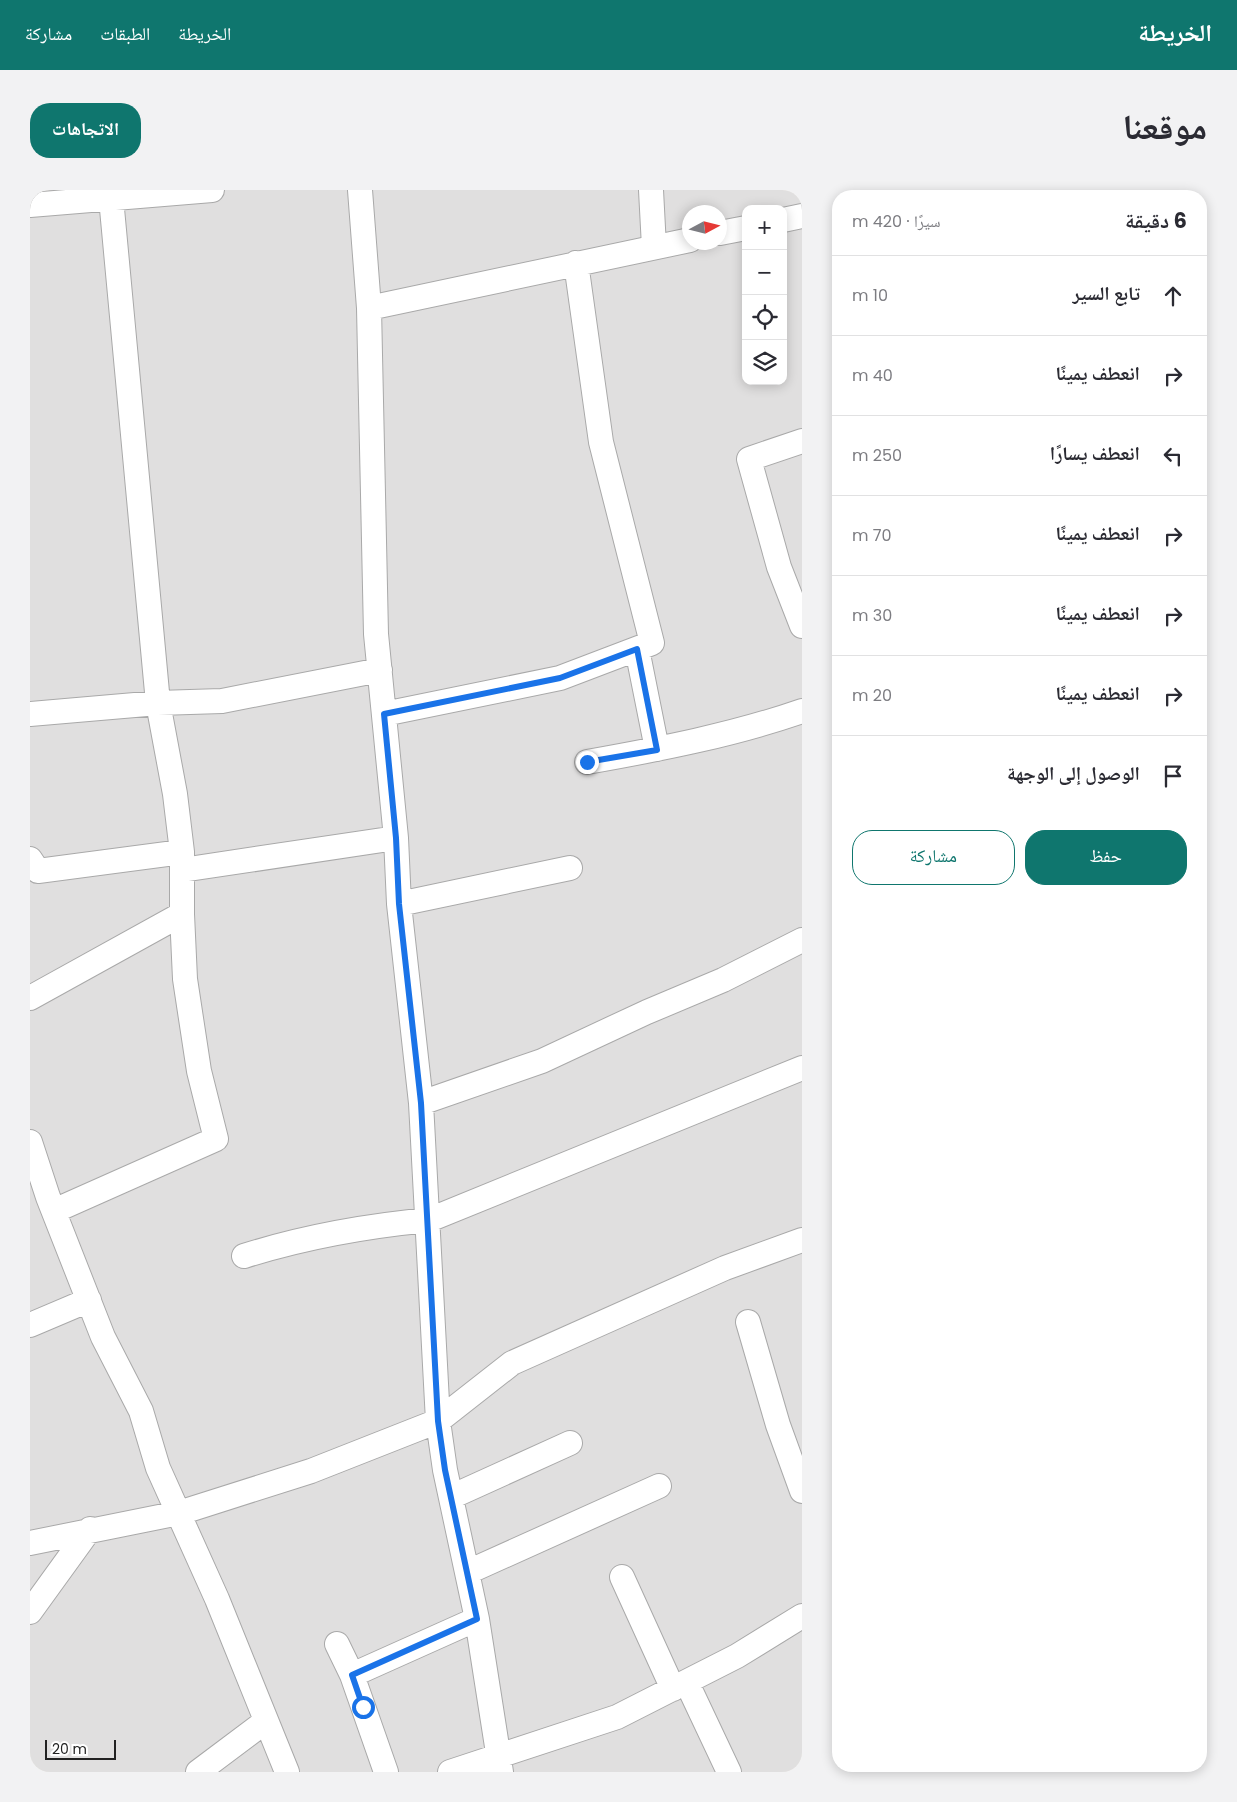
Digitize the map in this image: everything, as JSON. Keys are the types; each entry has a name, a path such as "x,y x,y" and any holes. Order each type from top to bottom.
{"street":[{"path":"30,205 111,198 144,193 212,190"},
{"path":"360,190 369,308 376,634 396,838 399,904 421,1103 429,1220 438,1421 451,1497 477,1619 500,1764"},
{"path":"651,190 654,247"},
{"path":"54,1211 216,1139 199,1071 185,980 182,861 175,794 158,703 111,198"},
{"path":"787,219 802,216"},
{"path":"727,232 742,229"},
{"path":"369,308 682,242"},
{"path":"384,714 560,678 652,643 601,442 576,263"},
{"path":"802,440 749,459 779,567 802,626"},
{"path":"637,649 657,750"},
{"path":"30,714 158,703 222,701 380,670"},
{"path":"587,762 657,750 769,722 802,711"},
{"path":"30,859 38,871 182,861 396,838"},
{"path":"399,904 570,868"},
{"path":"30,998 182,914"},
{"path":"421,1103 542,1062 647,1012 723,980 802,940"},
{"path":"244,1256 273,1247 376,1225 429,1220 802,1068"},
{"path":"30,1142 54,1211 104,1337 141,1411 158,1468 217,1599 287,1772"},
{"path":"30,1543 90,1529 179,1513 311,1470 438,1421 512,1363 725,1268 802,1240"},
{"path":"30,1325 89,1300"},
{"path":"748,1322 778,1425 798,1466 802,1491"},
{"path":"451,1497 570,1443"},
{"path":"468,1572 659,1486"},
{"path":"30,1612 90,1529"},
{"path":"622,1577 680,1686 729,1772"},
{"path":"450,1772 500,1764 617,1717 737,1656 802,1616"},
{"path":"352,1675 477,1619"},
{"path":"337,1644 352,1675 386,1772"},
{"path":"198,1772 266,1721"}],"shaded area":[{"path":"30,190 802,190 802,1772 30,1772"}],"route":[{"path":"363,1707 352,1675 477,1619 445,1470 438,1421 429,1220 421,1103 399,904 396,838 384,714 560,678 637,649 657,750 587,762"}]}
